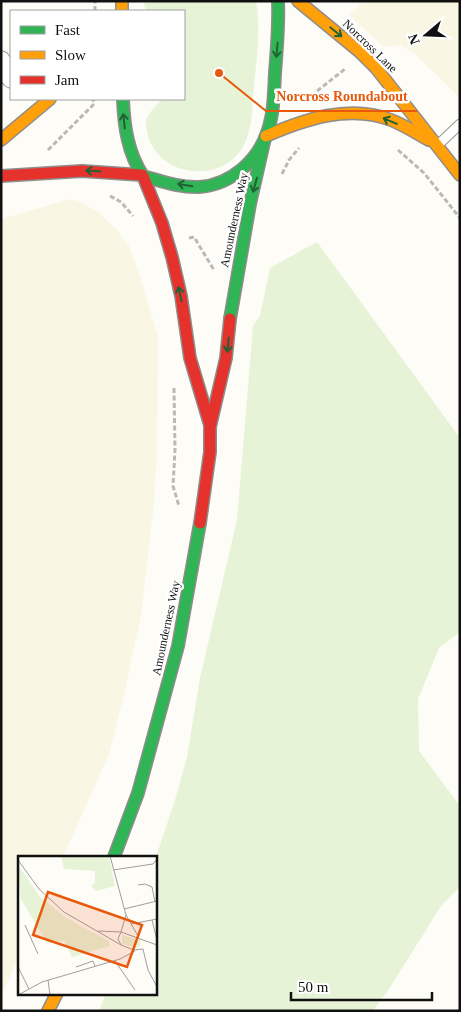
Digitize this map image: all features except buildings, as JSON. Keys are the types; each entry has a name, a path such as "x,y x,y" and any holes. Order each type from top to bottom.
{"main road":[{"name":"Amounderness Way","path":"114,856 138,793 178,646 202,510 210,452 210,427 226,358 232,305 250,204 266,137 274,92 279,33 278,1"},
{"name":"Norcross Lane","path":"298,1 360,52 376,68 460,175"},
{"name":"Amounderness Way","path":"123,100 125,132 132,155 143,176 162,223 168,244 181,296 190,358 210,427"},
{"path":"1,140 37,103"},
{"name":"Norcross Lane","path":"266,137 316,116 354,112 370,114 389,120 435,144"},
{"path":"1,176 82,170 143,176 199,187 221,182 244,168 255,156 266,137"},
{"path":"48,1011 56,994"}],"street":[{"path":"1,61 10,76"}],"lane":[{"path":"435,144 460,124"}],"path":[{"path":"316,116 312,95 349,66 360,52"},
{"path":"47,172 45,154 94,104 93,100"},
{"path":"281,175 289,160 303,145"},
{"path":"393,147 405,155 424,173 460,218"},
{"path":"106,194 121,202 136,220"},
{"path":"168,244 194,237 217,275 237,278"},
{"path":"173,382 175,450 173,486"}],"shaded area":[{"path":"364,1 460,1 460,98 415,54 400,45 384,47 349,15"},
{"path":"70,199 81,202 98,212 115,228 129,246 158,337 157,453 154,502 141,616 126,686 109,754 63,856 18,856 18,959 1,996 1,219"}],"green space":[{"path":"143,1 256,1 258,43 249,131 244,145 235,157 223,166 195,171 180,168 167,162 157,152 149,139 146,120 154,107 161,100 185,100 185,10 146,10"},
{"path":"317,242 460,438 460,632 439,648 418,699 419,751 460,806 460,887 441,906 373,1011 99,1011 106,994 156,994 156,857 187,757 200,678 237,520 253,326 260,316 270,268"}],"traffic: fast":[{"path":"123,100 124,120 130,149 143,176 171,184 192,187 211,185 233,176 251,161 258,151 264,141 270,123 274,95 278,1"},
{"path":"230,319 250,204 265,138"},
{"path":"114,856 138,793 178,646 200,523"}],"traffic: slow":[{"path":"122,1 122,10"},
{"path":"298,1 360,52 376,68 460,175"},
{"path":"1,140 49,100"},
{"path":"266,136 312,119 359,113 391,120 429,140"},
{"path":"48,1011 56,994"}],"traffic: jam":[{"path":"1,176 82,171 142,175"},
{"path":"143,176 162,223 172,257 181,296 190,358 210,425"},
{"path":"200,523 210,452 210,427 226,358 230,319"}],"place":[{"name":"Norcross Roundabout","path":"219,73"}]}
